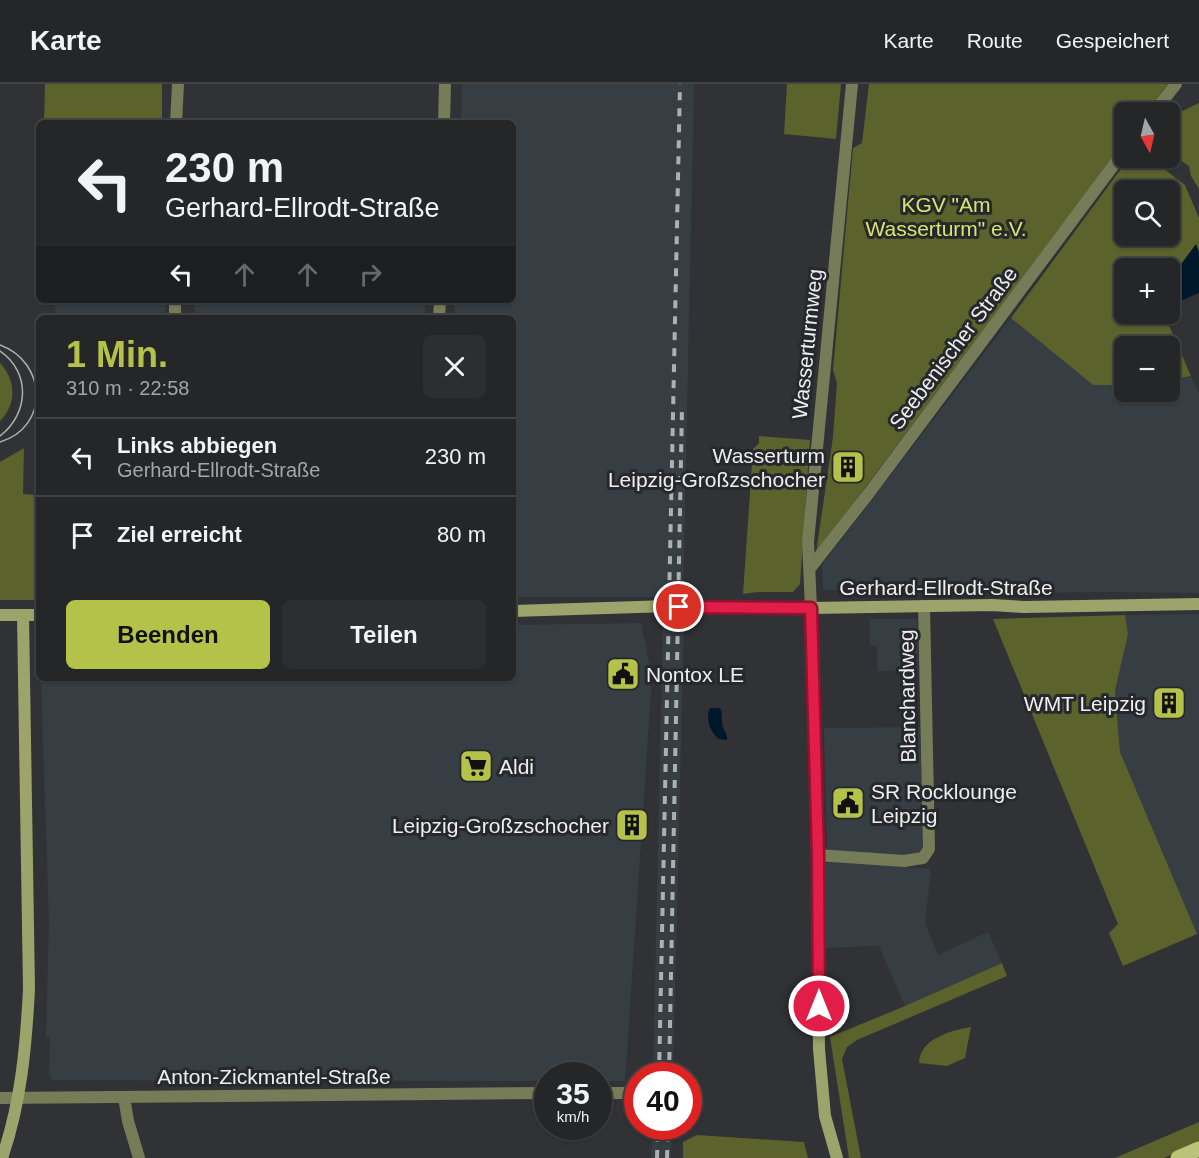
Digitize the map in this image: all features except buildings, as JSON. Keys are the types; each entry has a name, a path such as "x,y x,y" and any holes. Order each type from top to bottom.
{"main road":[{"path":"1178,1158 1199,1149"}],"street":[{"path":"176,120 178,84"},
{"path":"444,120 445,84"},
{"name":"Wasserturmweg","path":"811,608 811,567 808,542 852,84"},
{"path":"1162,102 1176,84"},
{"name":"Seebenischer Straße","path":"811,567 869,493 1114,165"},
{"name":"Gerhard-Ellrodt-Straße","path":"516,611 669,606 811,608 1199,604"},
{"name":"Blanchardweg","path":"818,855 904,861 923,858 929,849 924,606"},
{"path":"811,608 818,855 819,1049 825,1116 837,1158"},
{"path":"0,615 36,615"},
{"path":"2,1158 18,1099 26,1050 29,989 23,615"},
{"name":"Anton-Zickmantel-Straße","path":"0,1098 534,1093"},
{"path":"124,1097 139,1158"}],"shaded area":[{"path":"462,84 694,84 683,597 516,597 516,315 454,315 455,303 516,303 516,120 461,120"},
{"path":"56,303 165,303 165,315 55,315"},
{"path":"195,303 425,303 425,315 194,315"},
{"path":"1011,318 1093,385 1114,385 1114,402 1180,402 1180,378 1191,376 1199,393 1199,593 930,595 913,594 905,590 823,590 822,565"},
{"path":"1199,614 1199,933 1197,934 1120,752 1115,691 1128,634 1125,615"},
{"path":"663,619 684,619 673,1062 653,1062"},
{"path":"869,619 917,619 918,670 877,671 877,646 870,645"},
{"path":"641,623 652,676 624,1081 612,1081 612,1062 534,1062 534,1081 53,1080 49,1076 50,1038 46,1037 49,922 41,681 516,681 516,625"},
{"path":"920,727 923,846 920,852 912,856 827,850 824,728"},
{"path":"823,860 931,869 925,924 938,955 988,932 1002,963 905,1006 879,946 825,948"},
{"path":"652,1140 672,1140 671,1158 651,1158"}],"green space":[{"path":"45,84 162,84 162,120 44,120"},
{"name":"KGV \"Am Wasserturm\" e.V.","path":"787,84 841,84 836,139 784,134"},
{"name":"KGV \"Am Wasserturm\" e.V.","path":"869,84 1168,84 1154,102 1114,102 1114,156 816,553 833,437 837,383 833,370 853,148 862,143"},
{"path":"1199,103 1199,189 1191,176 1189,166 1180,160 1180,112"},
{"path":"1122,168 1163,168 1179,180 1114,180 1114,246 1180,246 1180,181 1185,185 1199,218 1199,293 1180,300 1180,258 1114,258 1114,324 1168,324 1174,336 1114,336 1114,385 1093,385 1011,318"},
{"path":"1180,351 1191,376 1180,378"},
{"path":"0,363 12,384 12,400 0,421"},
{"path":"759,436 810,440 800,584 793,592 743,594 753,449 759,443"},
{"path":"24,448 23,494 36,495 36,600 0,600 0,462"},
{"path":"1125,615 1128,634 1115,691 1120,752 1197,934 1123,966 1109,933 1118,924 993,619"},
{"path":"1002,963 1007,976 857,1040 847,1047 842,1059 861,1158 849,1158 830,1037"},
{"path":"971,1027 965,1058 947,1066 919,1063 920,1055 930,1042 946,1033"},
{"path":"1199,1122 1199,1143 1164,1158 1115,1158"},
{"path":"702,1135 804,1142 808,1158 683,1158 683,1142 702,1140"}],"water":[{"path":"1196,244 1199,252 1199,293 1180,301 1180,266"},
{"path":"710,708 720,708 727,740 719,739 711,729 708,720"}],"tram line":[{"path":"0,345 16,353 27,365 34,379 36,394 34,409 28,423 16,434 0,442"},
{"path":"0,351 17,370 22,393 17,416 0,436"}],"railway":[{"path":"659,1062 680,84"},
{"path":"669,1062 682,407"},
{"path":"657,1158 658,1140"},
{"path":"667,1158 668,1140"}],"place":[{"name":"Wasserturm Leipzig-Großzschocher","path":"848,467"},
{"name":"Nontox LE","path":"623,674"},
{"name":"WMT Leipzig","path":"1169,703"},
{"name":"Aldi","path":"476,766"},
{"name":"SR Rocklounge Leipzig","path":"848,803"},
{"name":"Leipzig-Großzschocher","path":"632,825"}],"route":[{"path":"679,607 811,608 818,855 819,1006"}]}
